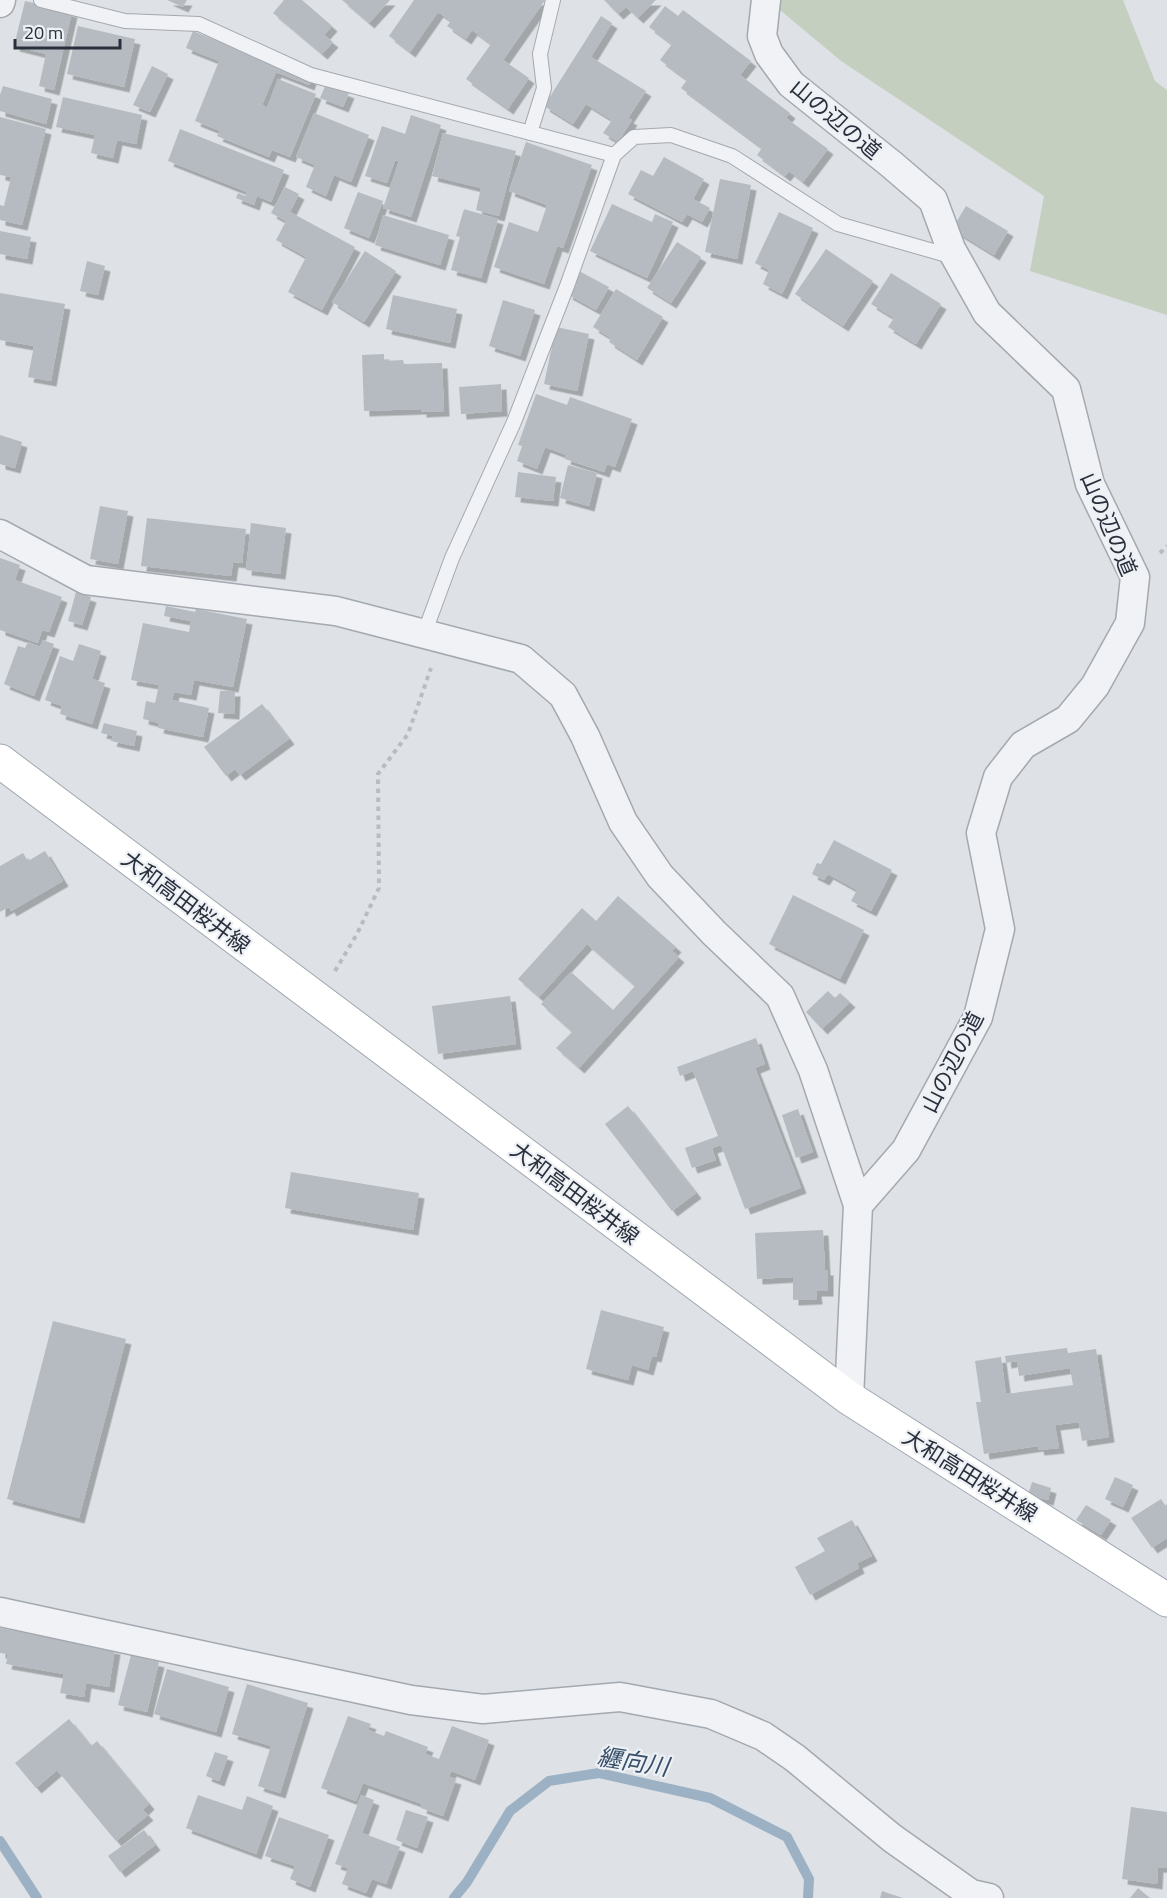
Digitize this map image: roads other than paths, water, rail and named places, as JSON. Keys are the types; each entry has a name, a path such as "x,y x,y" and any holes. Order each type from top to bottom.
{"main road":[{"name":"大和高田桜井線","path":"0,761 849,1398 1167,1600"}],"street":[{"name":"山の辺の道","path":"766,0 762,36 769,54 791,84 933,200 951,249 987,313 1066,389 1090,484 1135,576 1130,623 1095,686 1068,719 1023,745 998,777 981,833 1000,929 978,1017 906,1150 858,1206"},
{"path":"0,534 86,580 336,611 521,659 563,695 585,736 622,822 660,876 714,933 780,996 813,1070 858,1206 849,1398"},
{"path":"0,1611 411,1700 483,1709 620,1697 711,1714 763,1737 779,1747 892,1838 971,1894 989,1898"}],"lane":[{"path":"41,0 125,21 199,24 311,75 614,155"},
{"path":"530,133 544,88 540,54 553,0"},
{"path":"433,636 452,558 518,411 567,286 614,155 634,137 671,135 732,156 838,224 956,258"}],"waterway":[{"name":"纒向川","path":"454,1898 467,1882 510,1811 549,1781 599,1773 710,1798 787,1837 809,1879 808,1898"},
{"name":"纒向川","path":"0,1841 37,1898"}]}
